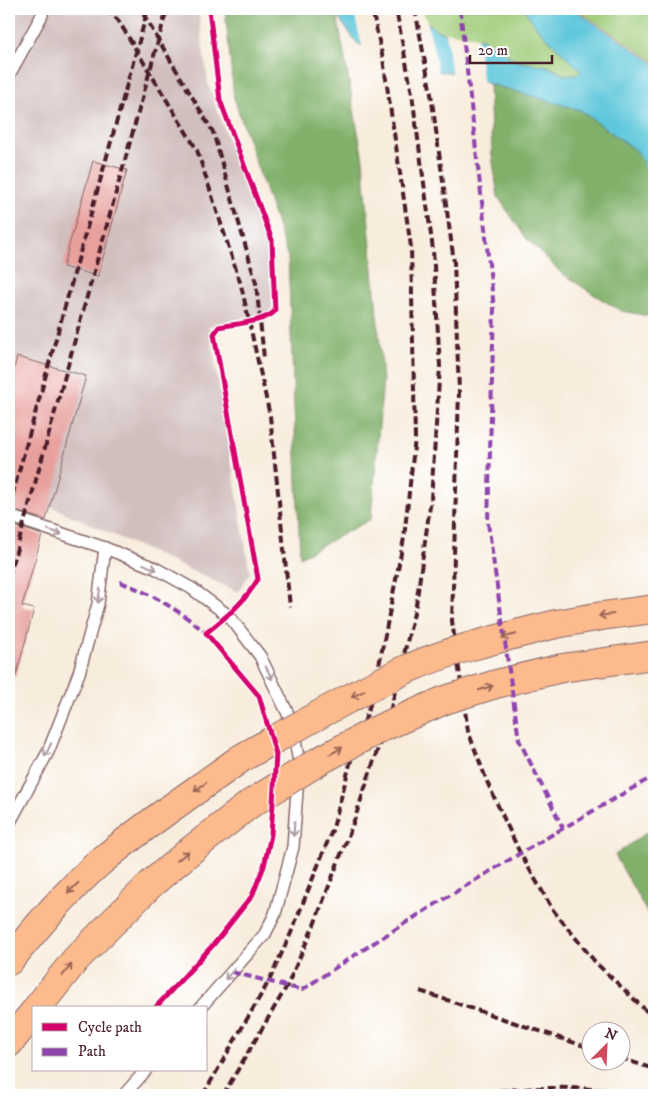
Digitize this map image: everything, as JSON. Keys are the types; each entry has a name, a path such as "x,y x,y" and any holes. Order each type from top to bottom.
{"main road":[{"path":"9,961 58,903 99,863 149,824 240,759 341,703 408,669 471,645 556,624 654,609"},
{"path":"39,1006 76,959 151,884 250,804 319,761 381,728 445,700 496,684 562,668 654,655"},
{"path":"9,1043 32,1014"}],"lane":[{"path":"9,75 42,14"},
{"path":"9,516 105,548 162,572 192,588 228,616 260,656 292,720 298,762 293,847 275,914 265,934 202,1006"},
{"path":"9,824 48,752 80,673 98,604 105,548"},
{"path":"124,1095 144,1072"}],"shaded area":[{"path":"9,9 198,9 208,84 266,246 274,312 209,326 250,573 238,592 9,487"}],"green space":[{"path":"225,9 336,9 363,160 383,379 371,519 300,557 288,257 234,98"},
{"path":"420,9 524,9 538,29 582,71 576,75 564,75 546,66 516,61 483,39 448,35 434,29 421,16"},
{"path":"576,9 654,9 654,61"},
{"path":"489,84 580,110 638,152 654,190 654,317 621,311 590,292 559,271 526,238 498,197 492,155"},
{"path":"654,827 654,925 615,855"}],"water":[{"path":"332,9 420,9 421,16 434,29 448,35 483,39 516,61 546,66 564,75 576,75 581,71 538,29 524,9 573,9 654,63 654,190 638,152 580,110 448,72 411,70 357,43"}],"pier":[{"path":"353,9 423,9 439,74 410,72 363,49"},
{"path":"446,32 477,37 483,85 452,76"}],"building":[{"path":"93,161 127,170 98,276 63,267"},
{"path":"17,357 86,376 46,520 9,509 9,388"},
{"path":"9,524 42,535 22,606 34,609 16,676 9,676"}],"railway":[{"path":"106,9 118,20 197,150 241,285 270,416 290,607"},
{"path":"9,507 148,9"},
{"path":"9,577 167,9"},
{"path":"203,1095 269,981 291,933 333,828 350,764 373,696 404,538 415,438 411,247 383,59 372,9"},
{"path":"223,1095 287,986 314,925 355,818 390,712 416,605 431,499 440,366 433,250 412,94 396,9"},
{"path":"415,9 431,94 454,262 459,391 452,621 468,731 488,784 520,853 553,910 596,963 654,1018"},
{"path":"143,14 213,132 256,283 264,358"},
{"path":"420,991 580,1045"},
{"path":"630,1061 654,1069"},
{"path":"464,1095 542,1088 604,1090 654,1095"}],"marked path":[{"path":"460,9 494,308 488,523 519,740 563,828"},
{"path":"120,582 166,604 206,633"},
{"path":"232,972 302,990 432,906 654,776"}],"cycle path":[{"path":"157,1006 214,944 252,896 264,866 271,835 276,754 259,696 206,633 241,602 258,579 214,334 219,327 257,320 275,311 272,240 220,100 209,9"}]}
